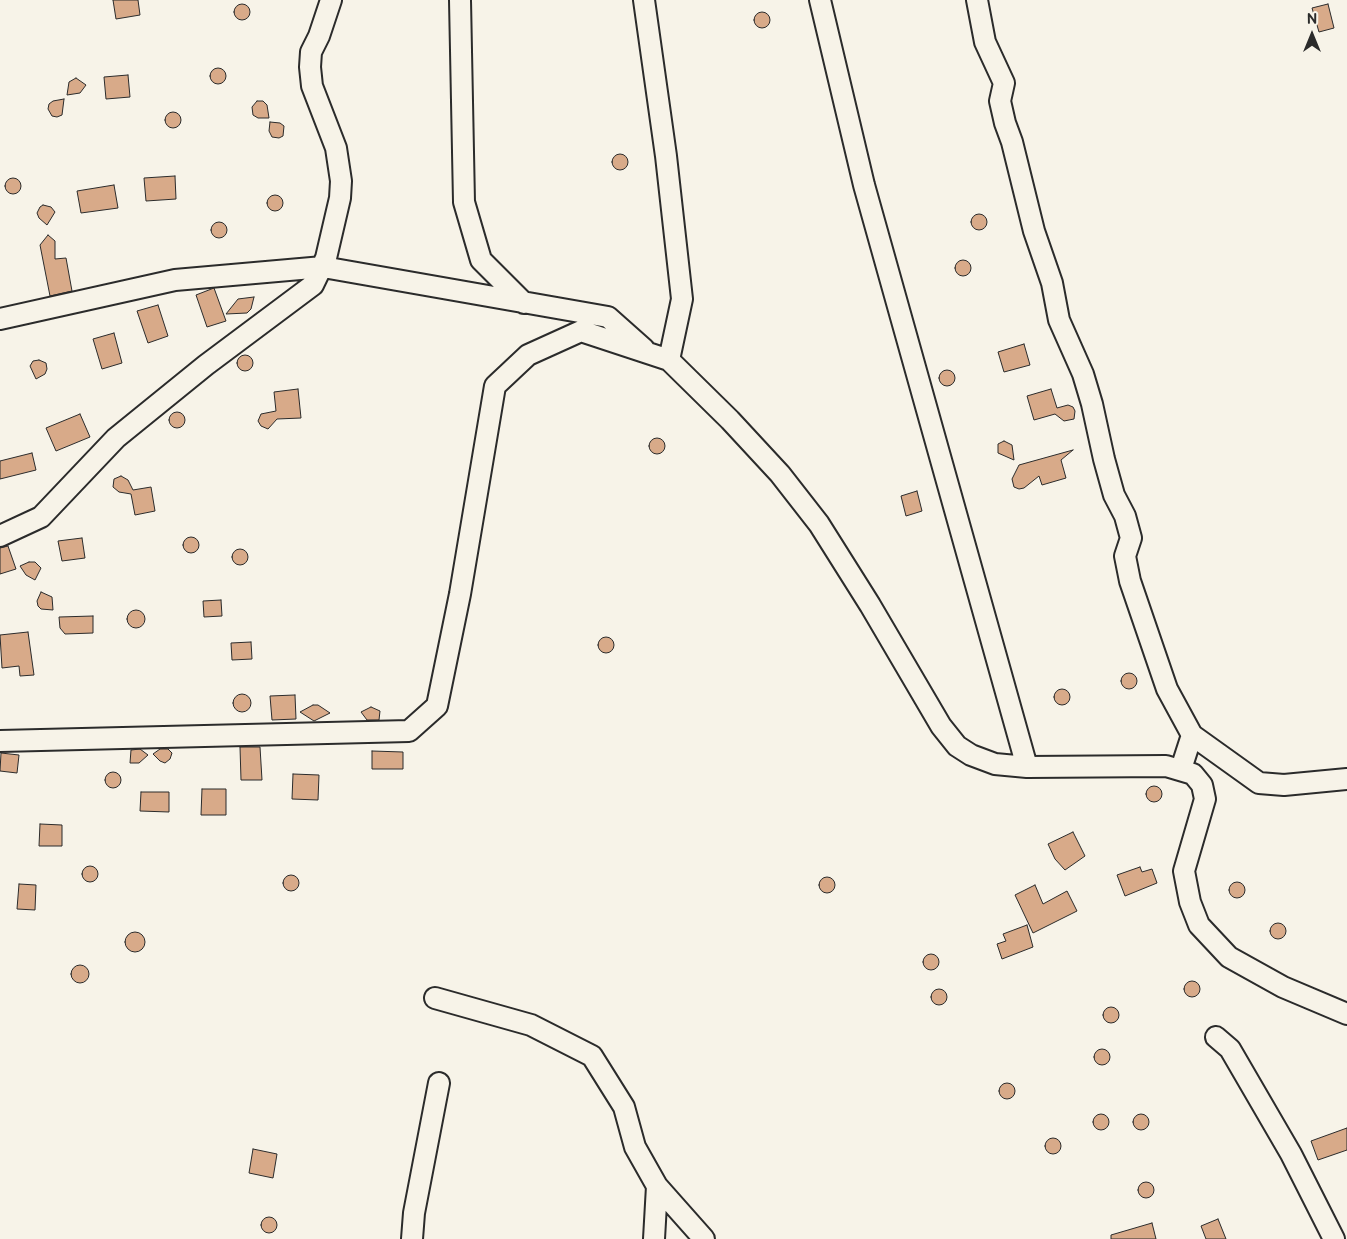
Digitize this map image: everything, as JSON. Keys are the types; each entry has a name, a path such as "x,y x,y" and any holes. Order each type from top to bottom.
{"street":[{"path":"0,536 42,518 116,438 206,365 312,284 323,267 334,228 341,181 336,148 312,86 310,67 311,52 319,36 331,0"},
{"path":"460,0 464,202 480,260 524,303"},
{"path":"644,0 666,156 682,299 669,360"},
{"path":"820,0 864,185 1026,767"},
{"path":"977,0 985,42 1004,83 1000,101 1005,123 1012,142 1034,231 1052,283 1059,320 1083,374 1114,495 1125,516 1131,538 1125,556 1130,580 1167,689 1192,735 1260,783 1284,785 1347,779"},
{"path":"0,319 174,280 323,267 608,317 650,353"},
{"path":"0,741 409,731 437,706 460,594 495,386 528,355 581,332 669,360 730,420 780,474 819,524 941,726 957,746 971,755 995,764 1026,767 1166,766 1193,774 1202,785 1205,799 1184,871 1190,902 1199,925 1229,957 1283,987 1347,1014"},
{"path":"1181,769 1192,735"},
{"path":"435,998 531,1025 592,1056 624,1107 635,1147 657,1186 704,1239"},
{"path":"1216,1037 1230,1049 1286,1146 1334,1239"},
{"path":"412,1239 414,1213 439,1083"},
{"path":"654,1239 657,1186"}],"building":[{"path":"113,0 138,0 140,15 116,19"},
{"path":"242,4 248,6 250,12 248,18 242,20 236,18 234,12 236,6"},
{"path":"1328,4 1334,28 1319,32 1312,8"},
{"path":"762,12 768,14 770,20 768,26 762,28 756,26 754,20 756,14"},
{"path":"218,68 224,70 226,76 224,82 218,84 212,82 210,76 212,70"},
{"path":"128,75 130,97 106,99 104,77"},
{"path":"76,78 86,85 80,93 67,95 69,82"},
{"path":"64,99 62,115 52,116 48,109 49,104 53,101"},
{"path":"257,101 263,101 267,105 269,118 258,118 253,115 252,107"},
{"path":"170,112 176,112 181,117 179,126 170,128 165,123 165,117"},
{"path":"270,122 280,123 284,126 283,136 279,138 272,137 269,131"},
{"path":"620,154 626,156 628,162 626,168 620,170 614,168 612,162 614,156"},
{"path":"175,176 176,199 146,201 144,178"},
{"path":"10,178 16,178 21,183 19,192 10,194 5,189 5,183"},
{"path":"114,185 118,208 81,213 77,191"},
{"path":"275,195 281,197 283,203 281,209 275,211 269,209 267,203 269,197"},
{"path":"43,205 51,207 55,212 47,225 39,218 37,213"},
{"path":"979,214 985,216 987,222 985,228 979,230 973,228 971,222 973,216"},
{"path":"219,222 225,224 227,230 225,236 219,238 213,236 211,230 213,224"},
{"path":"48,235 55,241 55,259 66,258 72,291 50,296 40,245"},
{"path":"963,260 969,262 971,268 969,274 963,276 957,274 955,268 957,262"},
{"path":"214,288 226,321 207,327 196,295"},
{"path":"254,297 251,309 247,313 226,314 238,299"},
{"path":"158,305 168,336 148,343 137,311"},
{"path":"114,333 122,363 102,369 93,339"},
{"path":"1024,344 1030,365 1004,372 998,352"},
{"path":"242,355 248,355 253,360 251,369 242,371 237,366 237,360"},
{"path":"39,360 46,363 47,369 45,374 36,379 30,366 33,361"},
{"path":"947,370 953,372 955,378 953,384 947,386 941,384 939,378 941,372"},
{"path":"298,389 301,418 277,419 268,429 261,426 258,421 261,414 276,411 274,392"},
{"path":"1051,389 1057,408 1068,405 1073,407 1075,411 1074,419 1064,421 1055,414 1034,420 1027,396"},
{"path":"174,412 180,412 185,417 183,426 174,428 169,423 169,417"},
{"path":"80,414 90,437 56,451 46,428"},
{"path":"657,438 663,440 665,446 663,452 657,454 651,452 649,446 651,440"},
{"path":"1004,441 1012,445 1014,460 998,453 998,444"},
{"path":"1073,450 1061,460 1066,478 1042,485 1039,476 1024,488 1014,487 1012,479 1019,465"},
{"path":"32,453 36,470 0,479 0,461"},
{"path":"121,476 128,480 133,490 151,487 155,511 135,515 131,494 119,492 113,487 114,479"},
{"path":"917,491 922,511 906,516 901,496"},
{"path":"188,537 194,537 199,542 197,551 188,553 183,548 183,542"},
{"path":"82,538 85,558 62,561 58,541"},
{"path":"8,546 16,569 0,574 0,548"},
{"path":"240,549 246,551 248,557 246,563 240,565 234,563 232,557 234,551"},
{"path":"29,562 35,562 41,568 35,580 26,575 20,566"},
{"path":"41,592 52,597 53,610 41,609 38,606 37,601"},
{"path":"221,600 222,616 204,617 203,601"},
{"path":"136,610 142,613 145,619 142,625 136,628 130,625 127,619 130,613"},
{"path":"93,616 93,633 65,634 60,628 59,617"},
{"path":"28,632 34,675 20,676 19,666 2,668 0,635"},
{"path":"606,637 612,639 614,645 612,651 606,653 600,651 598,645 600,639"},
{"path":"251,642 252,659 232,660 231,643"},
{"path":"1129,673 1135,675 1137,681 1135,687 1129,689 1123,687 1121,681 1123,675"},
{"path":"1062,689 1068,691 1070,697 1068,703 1062,705 1056,703 1054,697 1056,691"},
{"path":"242,694 248,697 251,703 248,709 242,712 236,709 233,703 236,697"},
{"path":"295,695 296,719 272,720 270,696"},
{"path":"313,705 318,705 330,713 314,721 300,712"},
{"path":"371,707 380,711 379,720 367,720 361,712"},
{"path":"240,747 260,747 262,780 241,780"},
{"path":"140,749 148,755 139,763 130,763 131,750"},
{"path":"160,749 168,749 172,753 170,759 165,763 153,754"},
{"path":"372,751 403,752 403,769 372,769"},
{"path":"1,753 19,755 17,773 0,771"},
{"path":"110,772 116,772 121,777 119,786 110,788 105,783 105,777"},
{"path":"293,774 319,775 318,800 292,799"},
{"path":"1154,786 1160,788 1162,794 1160,800 1154,802 1148,800 1146,794 1148,788"},
{"path":"202,789 226,789 226,815 201,815"},
{"path":"141,792 169,792 169,812 140,811"},
{"path":"40,824 62,825 62,846 39,846"},
{"path":"1073,832 1085,856 1065,870 1055,859 1048,844"},
{"path":"87,866 93,866 98,871 96,880 87,882 82,877 82,871"},
{"path":"1140,867 1142,872 1152,869 1157,883 1125,896 1117,875"},
{"path":"288,875 294,875 299,880 297,889 288,891 283,886 283,880"},
{"path":"827,877 833,879 835,885 833,891 827,893 821,891 819,885 821,879"},
{"path":"1237,882 1243,884 1245,890 1243,896 1237,898 1231,896 1229,890 1231,884"},
{"path":"19,884 36,885 35,910 17,909"},
{"path":"1035,885 1043,904 1067,891 1077,911 1033,933 1015,895"},
{"path":"1278,923 1284,925 1286,931 1284,937 1278,939 1272,937 1270,931 1272,925"},
{"path":"1027,925 1033,947 1002,959 997,944 1006,941 1003,934"},
{"path":"135,932 142,935 145,942 142,949 135,952 128,949 125,942 128,935"},
{"path":"931,954 937,956 939,962 937,968 931,970 925,968 923,962 925,956"},
{"path":"80,965 86,968 89,974 86,980 80,983 74,980 71,974 74,968"},
{"path":"1192,981 1198,983 1200,989 1198,995 1192,997 1186,995 1184,989 1186,983"},
{"path":"939,989 945,991 947,997 945,1003 939,1005 933,1003 931,997 933,991"},
{"path":"1111,1007 1117,1009 1119,1015 1117,1021 1111,1023 1105,1021 1103,1015 1105,1009"},
{"path":"1102,1049 1108,1051 1110,1057 1108,1063 1102,1065 1096,1063 1094,1057 1096,1051"},
{"path":"1007,1083 1013,1085 1015,1091 1013,1097 1007,1099 1001,1097 999,1091 1001,1085"},
{"path":"1101,1114 1107,1116 1109,1122 1107,1128 1101,1130 1095,1128 1093,1122 1095,1116"},
{"path":"1141,1114 1147,1116 1149,1122 1147,1128 1141,1130 1135,1128 1133,1122 1135,1116"},
{"path":"1347,1128 1347,1150 1318,1160 1311,1141"},
{"path":"1053,1138 1059,1140 1061,1146 1059,1152 1053,1154 1047,1152 1045,1146 1047,1140"},
{"path":"253,1149 277,1154 273,1178 249,1173"},
{"path":"1146,1182 1152,1184 1154,1190 1152,1196 1146,1198 1140,1196 1138,1190 1140,1184"},
{"path":"269,1217 275,1219 277,1225 275,1231 269,1233 263,1231 261,1225 263,1219"},
{"path":"1218,1219 1226,1239 1206,1239 1201,1226"},
{"path":"1152,1223 1156,1239 1111,1239 1111,1235"}]}
